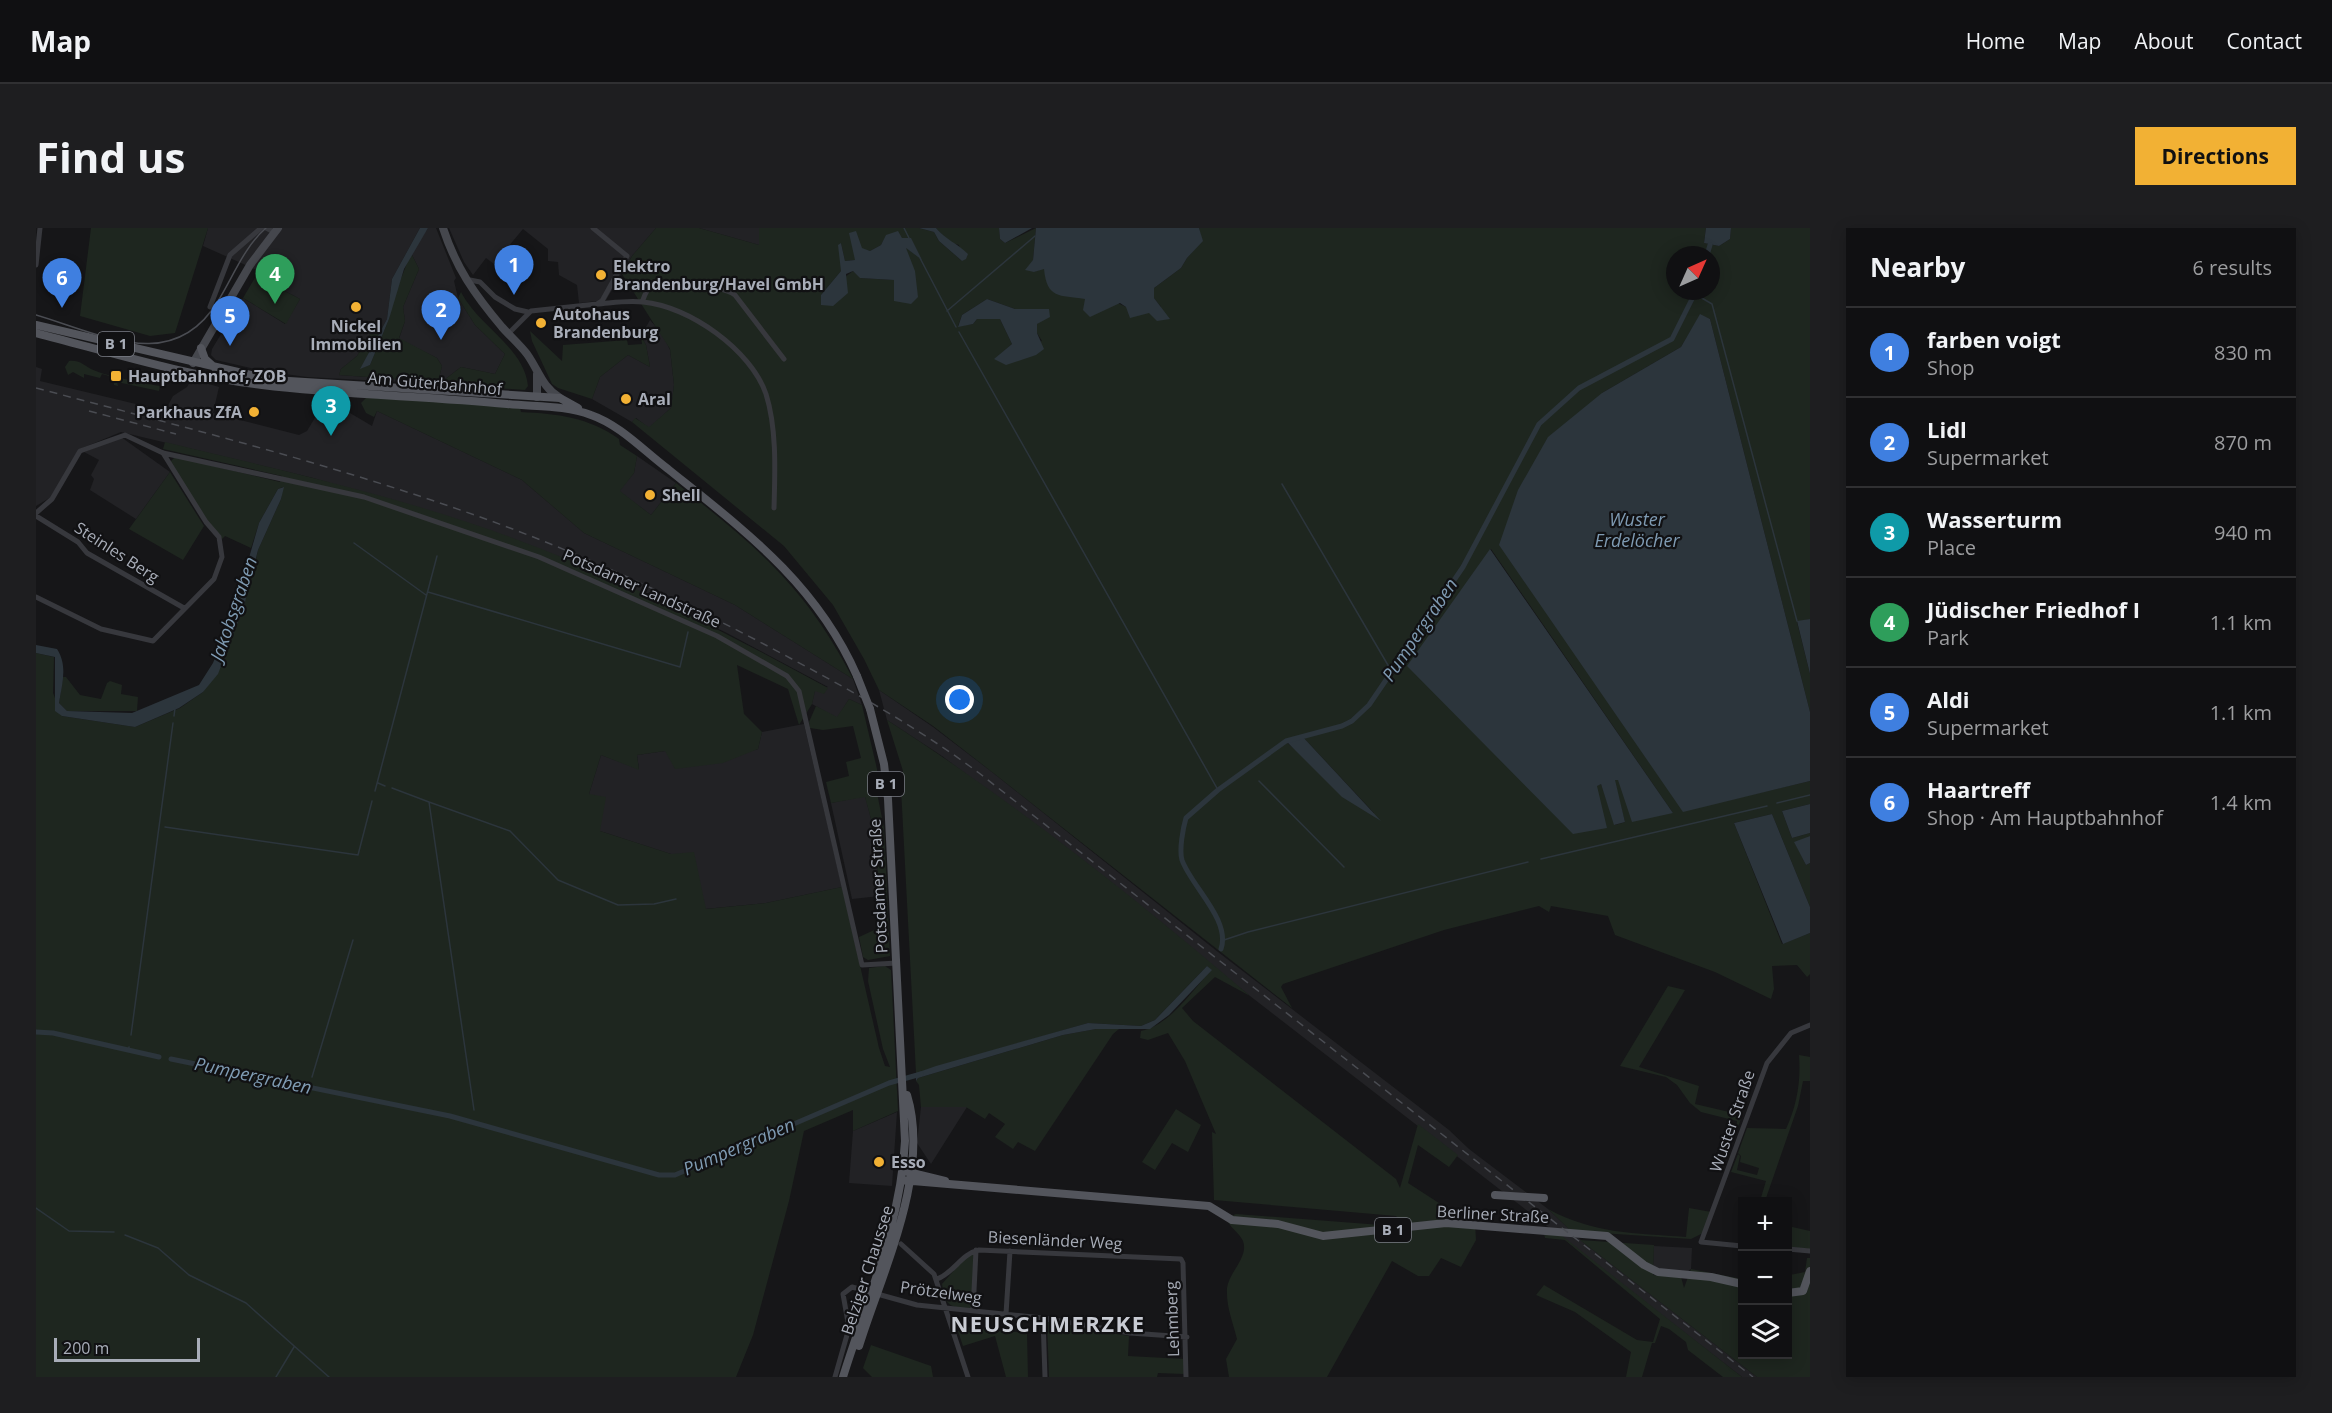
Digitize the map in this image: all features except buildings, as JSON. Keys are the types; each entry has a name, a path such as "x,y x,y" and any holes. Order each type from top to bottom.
{"main road":[{"name":"B 1","path":"36,325 190,367"},
{"name":"B 1","path":"36,333 190,367"},
{"path":"201,348 208,362 220,369"},
{"name":"Am Güterbahnhof","path":"190,367 220,369 273,380 352,388 537,401"},
{"name":"Am Güterbahnhof","path":"190,367 261,385 352,388"},
{"name":"Potsdamer Straße","path":"537,401 560,398 621,432 779,561 821,610 847,654 870,709 884,764 888,799 906,1178"},
{"name":"Potsdamer Straße","path":"537,401 589,414"},
{"name":"Berliner Straße","path":"906,1178 1001,1190 1209,1206 1232,1220 1278,1224 1323,1236 1446,1223 1607,1236 1644,1265 1658,1272 1711,1277 1738,1283"},
{"name":"Belziger Chaussee","path":"849,1377 906,1178"},
{"path":"1495,1195 1544,1198"},
{"path":"1792,1292 1803,1291 1810,1271"},
{"name":"Belziger Chaussee","path":"843,1377 873,1293"}],"street":[{"path":"36,265 40,228"},
{"path":"190,367 246,271 276,230 263,228 230,255 210,307"},
{"path":"443,228 457,267 465,279 508,334 527,354 543,384 560,398"},
{"path":"593,228 623,250 628,259 607,294 597,304"},
{"path":"465,279 480,282 495,297 515,309 528,312 542,308 642,302 698,322 725,339 747,359 768,401 774,454 774,508"},
{"path":"642,302 646,292 652,287 682,283 728,290 735,295 784,359"},
{"path":"508,334 528,312"},
{"path":"537,372 537,401"},
{"path":"36,514 52,499 83,450 120,435 160,452 206,522 219,537 221,547 218,574 153,641 96,627 36,597"},
{"name":"Potsdamer Landstraße","path":"160,452 364,497 494,540 581,574 717,636 787,676 799,692 862,965 897,963"},
{"name":"Steinles Berg","path":"36,514 78,542 87,553 184,608"},
{"name":"Wuster Straße","path":"1738,1246 1701,1242 1767,1063 1791,1033 1810,1025"},
{"path":"901,1244 928,1266 937,1279 968,1377"},
{"path":"1792,1249 1810,1251"},
{"path":"973,1311 976,1250"},
{"name":"Biesenländer Weg","path":"937,1279 976,1250 1182,1260"},
{"path":"1006,1314 1010,1251"},
{"name":"Lehmberg","path":"1182,1260 1187,1337 1186,1377"},
{"name":"Prötzelweg","path":"836,1377 849,1328 843,1294 852,1287 905,1302 1043,1318 1119,1332 1187,1337"},
{"path":"1043,1318 1045,1377"}],"shaded area":[{"path":"91,228 208,228 175,333 150,336 80,316"},
{"path":"208,228 420,228 392,279 387,319 381,330 375,326 357,356 341,369 339,375 438,382 442,366 437,358 399,339 405,321 403,307 419,269 411,253 428,228 436,228 456,278 454,281 458,298 475,325 505,354 495,374 461,367 439,384 307,377 263,371 216,360 211,355 212,349 243,298 285,324 300,299 256,276 259,271 203,246"},
{"path":"449,228 656,228 632,256 606,300 579,303 577,285 559,275 558,262 548,261 548,249 523,229 494,264 486,258 473,275 464,262"},
{"path":"656,228 699,228 759,245 759,228 919,228 934,232 939,241 962,261 959,245 949,242 936,228 999,228 1000,239 1005,243 1036,228 1034,272 1044,268 1126,307 1161,307 1154,298 1154,288 1181,268 1202,241 1199,228 1706,228 1704,243 1719,246 1730,239 1731,228 1810,228 1810,619 1797,622 1810,674 1810,712 1710,319 1700,315 1681,347 1602,393 1683,811 1810,781 1810,804 1782,811 1792,838 1810,833 1810,836 1795,843 1806,865 1810,863 1810,907 1772,814 1734,823 1782,944 1810,933 1810,974 1807,977 1797,965 1772,966 1774,989 1771,999 1715,972 1615,935 1608,916 1551,906 1549,912 1539,906 1444,930 1283,984 1281,987 1292,1008 933,726 879,690 833,605 784,546 632,422 635,418 649,427 671,408 674,385 670,349 622,274 632,256","holes":["887,235 902,239 921,259 905,247 907,253 894,280 861,278 853,271 821,295 841,271 841,243 845,261 855,260 862,249 870,251 881,245","987,299 1015,309 1049,309 1037,324 1037,333 1042,341 995,359 1012,344 1000,319 977,319 973,324 958,326 962,315","1490,549 1673,813 1618,780 1614,780 1625,822 1615,825 1601,784 1597,785","1302,736 1374,813 1286,742"]},
{"path":"699,228 759,228 760,243 759,245"},
{"path":"411,253 419,269 403,307 405,321 399,338 437,358 442,366 438,382 339,375 341,369 357,356 375,326 381,330 361,368 370,365 389,319 393,299"},
{"path":"256,276 300,299 286,324 243,298"},
{"path":"461,292 478,316 510,348 518,360 525,372 528,386 525,390 439,384 461,367 495,374 505,354 475,325 458,298"},
{"path":"650,320 663,335 670,350 674,385 671,408 649,428 636,418 632,422 592,399 600,377 628,355 650,367 646,345 641,336"},
{"path":"530,331 562,361 563,345 627,340 628,345 642,344 641,336 646,345 650,367 628,355 600,377 592,399 552,384 532,341"},
{"path":"69,361 79,362 105,374 160,386 159,391 117,382 118,386 114,385 113,377 102,374 100,378 84,374 84,378 73,372 68,375 65,367"},
{"path":"36,367 42,369 40,381 165,411 173,396 187,387 192,379 219,387 213,413 299,435 307,431 322,406 334,412 345,410 372,426 377,411 522,480 584,533 735,605 853,679 862,705 849,699 837,718 812,704 815,690 828,687 725,632 602,575 474,525 313,478 121,432 80,449 51,497 36,506"},
{"path":"368,396 520,408 521,412 548,414 584,421 619,439 620,445 637,456 634,473 620,491 651,515 676,483 705,506 755,548 797,593 817,618 853,679 735,605 584,533 522,480 377,411 374,417 366,413 361,403"},
{"path":"121,437 170,472 136,519 90,490 94,479 91,475 99,460 84,452"},
{"path":"165,442 397,500 519,540 654,598 828,688 824,694 815,691 812,704 799,725 788,689 737,665 744,714 762,732 758,749 723,763 675,769 665,751 637,755 639,770 601,755 589,794 606,797 600,831 671,854 694,852 706,909 766,903 842,887 879,1048 885,1066 890,1067 883,1049 868,981 869,968 885,966 891,970 898,1111 853,1131 853,1110 804,1131 789,1201 753,1335 736,1377 36,1377 36,653 54,657 53,693 62,716 135,727 180,708 203,692 252,577 258,550 281,499 283,487 278,489 259,523 251,548 225,536 222,539 206,521 170,462 175,457 280,482 282,476 163,449"},
{"path":"637,456 676,483 651,515 619,491 634,473"},
{"path":"170,472 204,526 183,560 129,529"},
{"path":"63,677 66,677 80,695 101,699 110,681 122,685 121,694 138,697 137,711 67,711 59,703"},
{"path":"879,690 992,772 1218,952 1449,1130 1469,1149 1548,1209 1584,1243 1757,1377 1742,1377 1250,996 1095,871 942,756 887,720"},
{"path":"849,699 862,705 877,769 877,793 884,828 890,956 868,960 863,957 859,937 883,926 874,830 865,797 831,803 826,782 849,776 846,762 861,758 853,726 823,730 810,728 809,722 816,706 837,717"},
{"path":"887,720 1027,817 1163,923 1250,996 1215,977 1182,1008 1193,1021 1396,1179 1400,1188 1418,1124 1458,1155 1449,1167 1418,1145 1408,1183 1442,1205 1445,1221 1475,1223 1476,1240 1461,1267 1441,1258 1429,1276 1418,1276 1392,1261 1327,1377 1229,1377 1226,1359 1237,1339 1229,1308 1227,1288 1241,1259 1244,1247 1242,1238 1228,1222 1231,1216 1236,1214 1407,1227 1396,1216 1214,1200 1212,1132 1216,1134 1185,1061 1168,1033 1148,1040 1140,1038 1141,1031 1162,1022 1180,1006 1211,970 1207,966 1155,1020 1141,1026 1088,1023 916,1073 901,788 903,771"},
{"path":"804,724 842,887 766,903 705,909 671,854 600,831 589,794 601,755 639,769 637,755 665,751 748,752 758,749 762,732"},
{"path":"865,796 874,830 880,896 852,899 831,803"},
{"path":"1668,986 1685,990 1639,1067 1699,1086 1695,1104 1742,1115 1736,1134 1737,1121 1701,1112 1690,1103 1677,1085 1666,1077 1620,1066"},
{"path":"1096,1029 1119,1029 1113,1034 1035,1151 1018,1142 1013,1149 995,1137 1005,1124 989,1113 985,1119 966,1107 921,1107 919,1085 916,1081 918,1078 1063,1035"},
{"path":"1799,1055 1810,1057 1810,1081 1803,1081 1798,1106 1766,1197 1761,1197 1766,1181 1731,1172 1738,1154 1740,1156 1737,1170 1757,1175 1759,1168 1740,1162 1741,1156 1738,1153 1747,1128 1786,1129 1793,1111 1799,1074"},
{"path":"921,1107 967,1107 931,1164 917,1143"},
{"path":"1176,1109 1201,1125 1188,1152 1172,1143 1155,1170 1142,1162"},
{"path":"897,1112 892,1186 849,1183 853,1131"},
{"path":"1689,1208 1711,1212 1703,1233 1691,1239 1571,1231 1548,1209 1598,1228 1686,1237"},
{"path":"1792,1227 1810,1231 1810,1249 1792,1247"},
{"path":"1544,1233 1561,1235 1742,1377 1723,1377 1688,1350 1686,1342 1661,1326 1655,1343 1652,1343 1642,1377 1626,1377 1631,1352 1575,1312 1536,1295 1544,1285 1637,1340 1653,1342 1660,1319 1565,1240 1545,1238"},
{"path":"1580,1240 1654,1245 1653,1275 1681,1277 1684,1288 1691,1269 1738,1278 1738,1359 1792,1359 1792,1275 1805,1272 1807,1258 1810,1258 1810,1377 1757,1377"},
{"path":"1654,1246 1692,1248 1691,1269 1687,1272 1668,1272 1653,1267"},
{"path":"974,1254 972,1309 954,1306 947,1301 942,1284 966,1257"},
{"path":"1047,1321 1129,1336 1128,1356 1184,1359 1184,1374 1158,1373 1157,1377 1049,1377"},
{"path":"965,1327 1027,1333 1028,1377 1006,1377 995,1336 963,1346 958,1331 964,1331"},
{"path":"871,1345 931,1366 933,1377 872,1377 863,1368"}],"water":[{"path":"420,228 428,228 404,269 389,319 370,365 360,369 387,319 392,279"},
{"path":"919,228 936,228 968,254 966,259 962,261 939,241 934,232"},
{"path":"999,228 1032,228 1005,243 1000,239"},
{"path":"1036,228 1199,228 1203,241 1181,268 1154,288 1154,298 1170,319 1157,321 1149,313 1130,318 1126,307 1120,303 1090,317 1083,310 1085,299 1061,296 1051,291 1044,269 1034,272 1025,270 1033,260"},
{"path":"1706,228 1731,228 1730,239 1719,246 1704,243"},
{"path":"856,231 862,248 870,251 881,245 886,235 898,231 902,238 911,238 922,260 906,248 915,271 918,297 911,304 894,301 894,280 860,278 853,271 846,274 848,293 833,306 821,305 821,295 841,271 838,245 841,243 845,261 855,260 849,233"},
{"path":"987,299 1015,309 1049,309 1050,317 1037,324 1037,333 1044,349 1036,355 1006,365 994,359 1012,344 1000,319 977,319 973,324 958,327 962,315"},
{"name":"Wuster Erdelöcher","path":"1700,314 1710,319 1810,712 1810,781 1683,812 1499,545 1518,490 1548,437 1602,393 1681,347"},
{"path":"284,487 281,499 258,550 244,606 218,674 203,692 179,708 135,727 62,716 55,711 55,657 36,653 36,645 57,649 60,655 63,675 59,703 67,711 132,713 199,685 213,663 234,610 259,523 278,489"},
{"path":"1490,549 1673,813 1632,822 1618,780 1615,780 1625,822 1614,825 1601,784 1597,786 1607,828 1573,834 1407,666"},
{"path":"1810,619 1810,674 1797,621"},
{"path":"1302,736 1381,821 1342,797 1286,741"},
{"path":"1810,804 1810,833 1792,838 1782,811"},
{"path":"1772,814 1810,907 1810,933 1783,944 1734,823"},
{"path":"1810,836 1810,863 1806,865 1794,842"},
{"path":"1207,966 1212,970 1169,1015 1150,1029 1096,1029 1063,1035 918,1078 916,1081 916,1073 936,1066 1088,1023 1141,1026 1155,1020"}],"waterway":[{"path":"904,228 909,238"},
{"path":"947,311 1035,236"},
{"path":"920,258 956,327"},
{"name":"Pumpergraben","path":"1221,949 1223,938 1215,915 1182,860 1181,845 1186,818 1218,790 1286,741 1342,726 1352,721 1369,705 1463,567 1539,424 1579,388 1672,339 1692,300"},
{"path":"1705,300 1712,304 1797,621"},
{"path":"959,332 1218,790"},
{"path":"1282,484 1392,672"},
{"path":"354,543 426,595"},
{"path":"375,791 437,556"},
{"path":"428,592 680,667 688,632"},
{"path":"174,716 175,708"},
{"path":"131,1035 173,723"},
{"path":"1259,781 1344,867"},
{"path":"378,783 385,786"},
{"path":"392,788 429,802 474,1110"},
{"path":"1777,803 1810,795"},
{"path":"165,827 358,855 372,801"},
{"path":"429,802 510,831 558,880 618,905 654,904 676,899"},
{"path":"1541,859 1767,806"},
{"path":"1224,940 1528,862"},
{"path":"312,1077 353,940"},
{"path":"36,1032 53,1033 159,1057"},
{"name":"Pumpergraben","path":"171,1059 450,1116 659,1175 675,1175 889,1083 921,1074"},
{"path":"36,1208 69,1231 114,1232"},
{"path":"125,1235 158,1248 189,1275 246,1303 329,1377"},
{"path":"276,1377 294,1347"}],"tram line":[{"path":"36,315 134,343 158,343 180,337 200,324 218,301 251,244 266,228"}],"railway":[{"path":"36,388 334,469 510,528 617,572 687,605 863,698 934,741 979,773 1753,1377"},
{"path":"89,411 176,434"}],"place":[{"name":"Elektro Brandenburg/Havel GmbH","path":"601,275"},
{"name":"farben voigt","path":"514,295"},
{"name":"Jüdischer Friedhof I","path":"275,304"},
{"name":"Nickel Immobilien","path":"356,307"},
{"name":"Haartreff","path":"62,308"},
{"name":"Autohaus Brandenburg","path":"541,323"},
{"name":"Lidl","path":"441,340"},
{"name":"Aldi","path":"230,346"},
{"name":"Hauptbahnhof, ZOB","path":"116,376"},
{"name":"Aral","path":"626,399"},
{"name":"Parkhaus ZfA","path":"254,412"},
{"name":"Wasserturm","path":"331,436"},
{"name":"Shell","path":"650,495"},
{"name":"Esso","path":"879,1162"}],"district":[{"name":"NEUSCHMERZKE","path":"1048,1324"}],"water label":[{"name":"Jakobsgraben","path":"234,609"}]}
